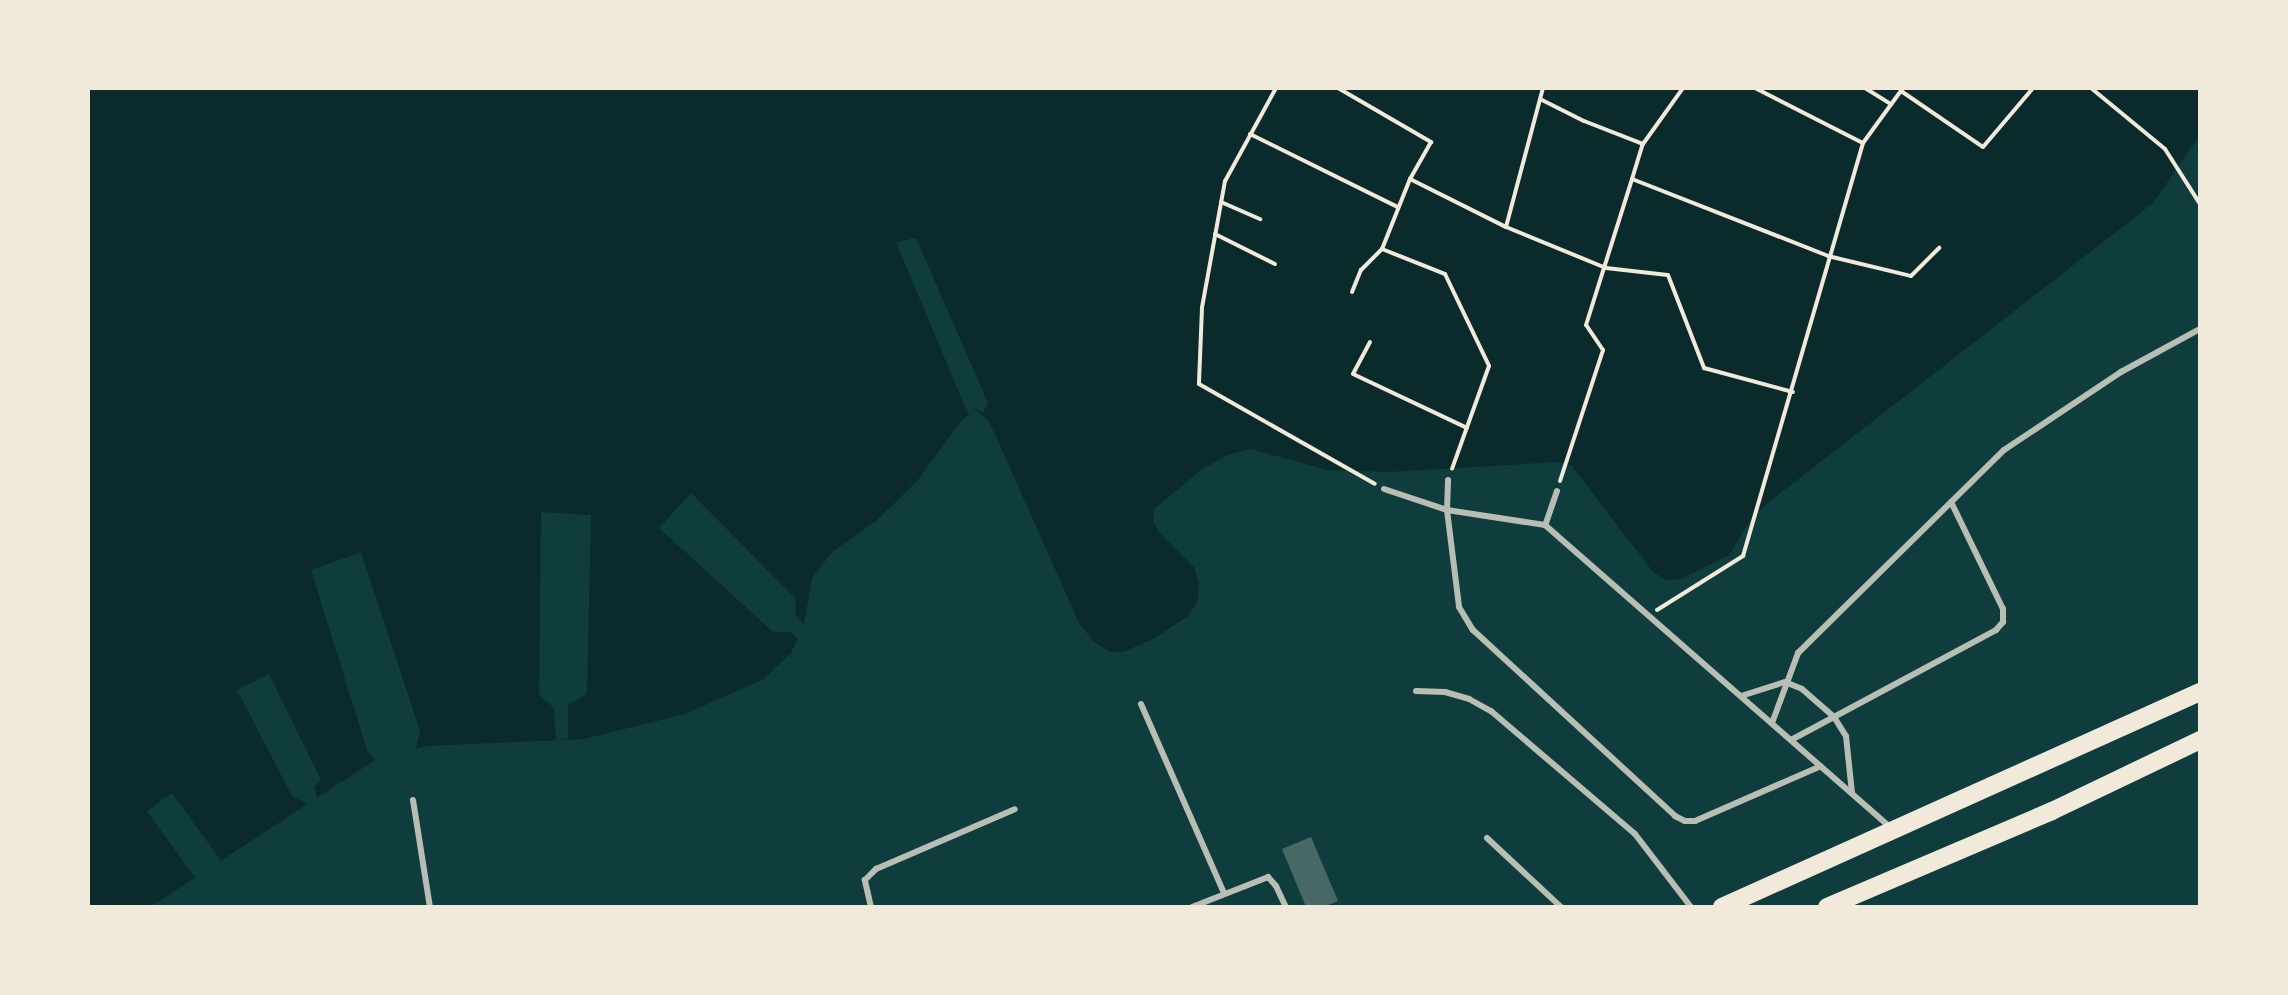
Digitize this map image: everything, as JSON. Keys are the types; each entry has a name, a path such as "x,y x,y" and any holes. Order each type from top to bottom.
{"main road":[{"path":"1722,907 2200,692"},
{"path":"1827,907 2052,811 2200,740"}],"lane":[{"path":"1772,723 1798,653 2004,450 2061,410 2200,329"},
{"path":"1448,480 1447,510 1459,607 1465,620 1675,816 1695,821 1821,766"},
{"path":"1384,489 1447,510 1545,525 1892,829"},
{"path":"1545,525 1557,491"},
{"path":"1791,740 1996,630 2003,622 2003,609 1951,502"},
{"path":"1741,696 1785,682 1802,689 1834,717 1846,736 1852,793"},
{"path":"1416,691 1445,692 1469,699 1491,711 1635,834 1691,907"},
{"path":"1141,704 1224,893"},
{"path":"413,800 430,907"},
{"path":"871,907 865,880 876,869 1015,809"},
{"path":"1487,838 1561,907"},
{"path":"1192,907 1268,877 1286,907"}],"path":[{"path":"1276,88 1225,181 1202,308 1199,384 1384,489"},
{"path":"1338,88 1431,142 1410,179 1382,249 1361,270 1352,292"},
{"path":"1506,227 1543,88"},
{"path":"1557,491 1603,350 1586,325 1643,144 1683,88"},
{"path":"1755,88 1863,143"},
{"path":"1865,88 1891,104"},
{"path":"1648,615 1743,556 1863,143 1891,104 1902,90 1983,147 2033,88"},
{"path":"2091,88 2165,149 2200,204"},
{"path":"1540,99 1643,144"},
{"path":"1250,134 1399,208"},
{"path":"1410,179 1506,227 1606,268 1668,275 1704,368 1793,392"},
{"path":"1632,179 1828,256 1911,276 1939,248"},
{"path":"1221,202 1260,219"},
{"path":"1215,234 1275,264"},
{"path":"1382,249 1445,274 1489,366 1448,480"},
{"path":"1370,342 1353,374 1467,428"}],"water":[{"path":"88,88 2200,88 2200,135 2153,203 1764,506 1751,519 1729,555 1681,579 1666,580 1653,572 1572,466 1559,462 1388,472 1327,470 1251,449 1227,455 1201,470 1155,508 1153,521 1159,532 1194,567 1199,584 1198,601 1188,616 1153,639 1123,652 1110,652 1093,641 1079,623 989,421 975,409 960,422 918,480 876,521 832,552 812,578 804,625 791,653 764,679 685,714 584,739 426,746 375,760 150,907 88,907"}],"pier":[{"path":"916,238 988,403 983,412 975,409 968,414 896,242"},
{"path":"691,493 796,599 795,614 804,625 798,639 791,632 773,632 659,528"},
{"path":"541,512 591,515 587,694 568,705 568,739 556,740 554,708 539,695"},
{"path":"361,552 420,731 416,749 375,760 367,750 311,570"},
{"path":"269,674 321,780 314,787 317,798 308,804 292,796 237,690"},
{"path":"172,793 221,861 196,879 147,811"}],"building":[{"path":"1311,837 1338,901 1323,907 1306,907 1282,849"}]}
